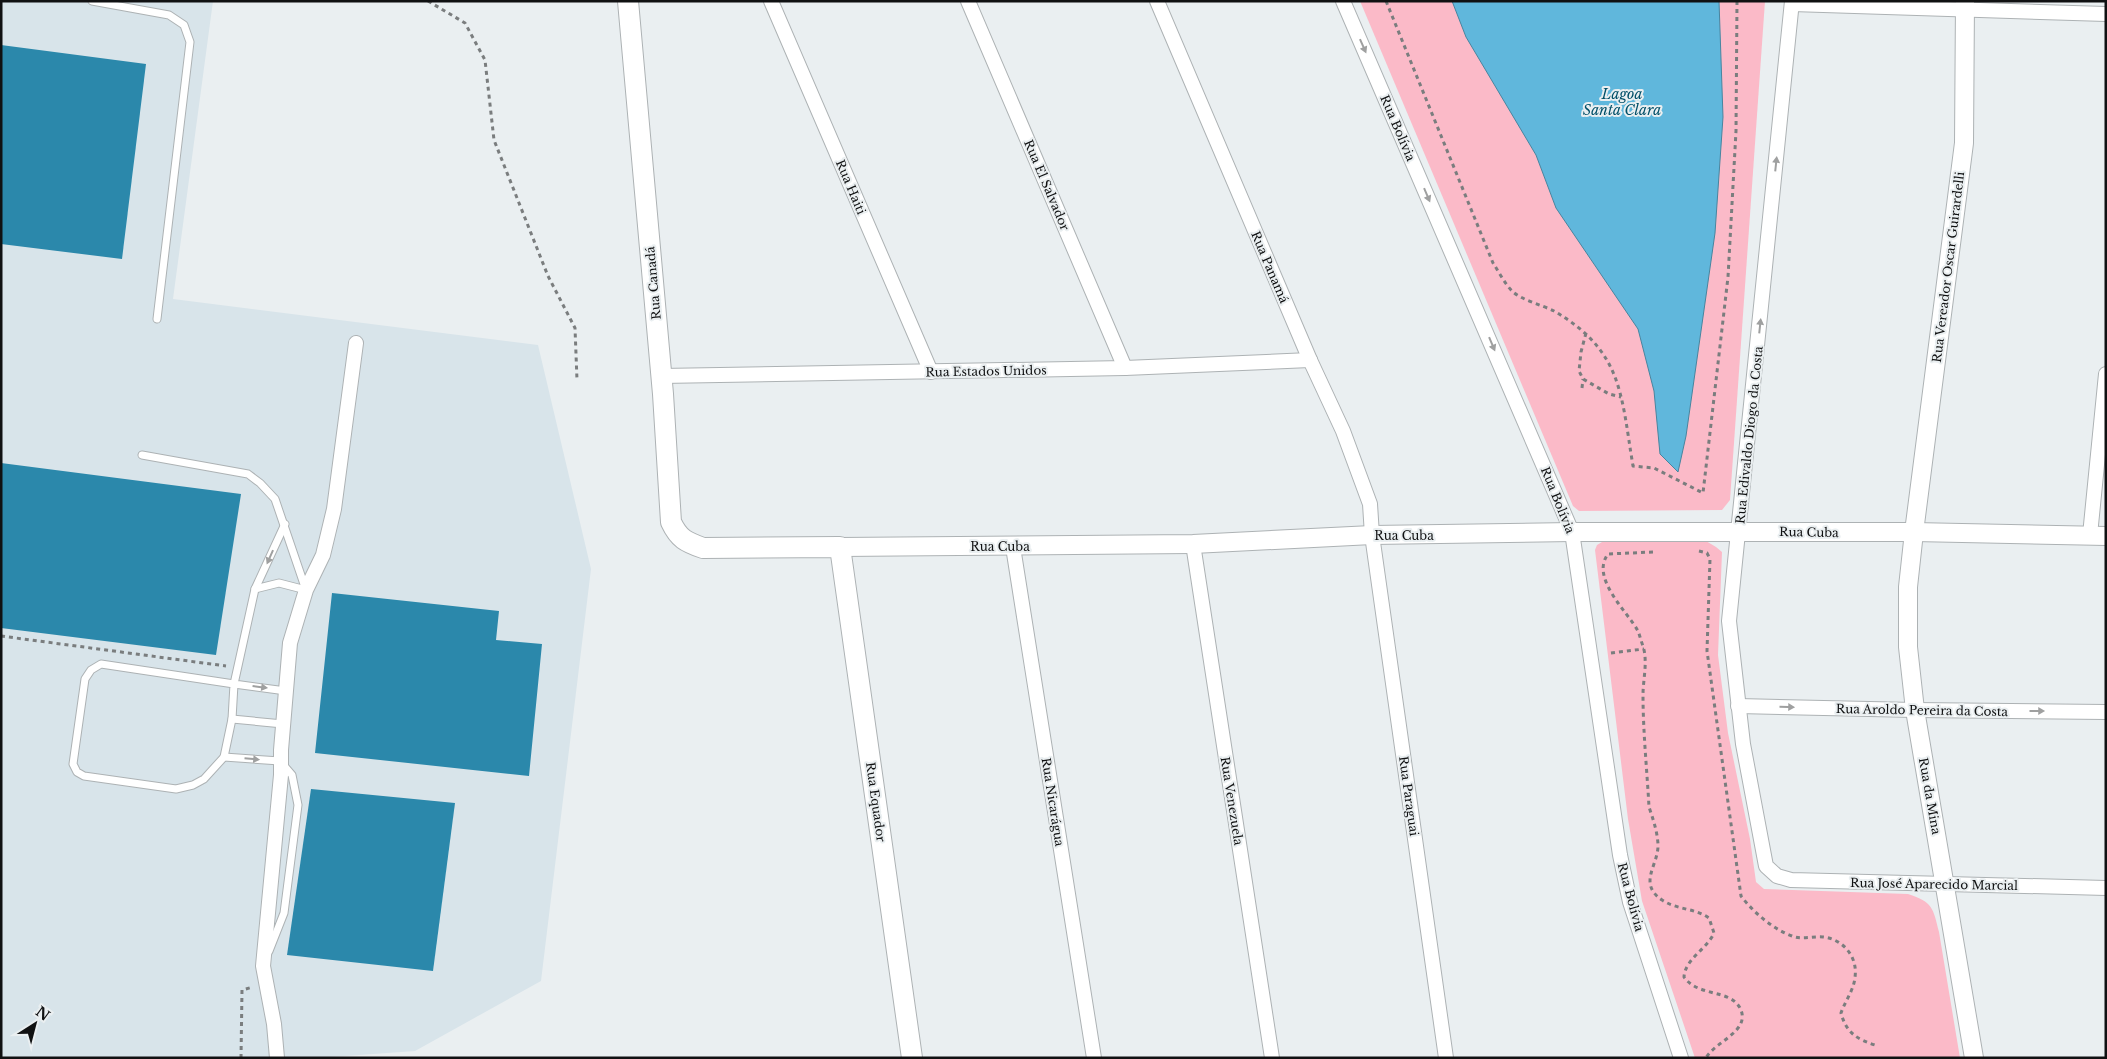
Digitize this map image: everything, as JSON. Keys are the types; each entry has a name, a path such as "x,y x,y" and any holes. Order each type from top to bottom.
{"main road":[{"name":"Rua Canadá","path":"628,1 661,376 671,522 677,534 688,543 703,548"},
{"name":"Rua Cuba","path":"703,548 840,547"},
{"name":"Rua Equador","path":"840,547 912,1058"}],"street":[{"name":"Rua Haiti","path":"771,1 931,372"},
{"name":"Rua El Salvador","path":"968,1 1125,368"},
{"name":"Rua Panamá","path":"1157,1 1310,360 1343,431 1370,504 1372,535"},
{"name":"Rua Bolívia","path":"1343,1 1572,532 1620,855 1630,902 1681,1058"},
{"path":"1792,2 1965,5 2106,14"},
{"name":"Rua Edivaldo Diogo da Costa","path":"1766,866 1743,744 1729,621 1792,2"},
{"name":"Rua Vereador Oscar Guirardelli","path":"1914,532 1964,143 1965,5"},
{"path":"277,1058 274,1024 263,966 281,775 280,761 290,643 306,590 322,555 334,509 356,343"},
{"name":"Rua Estados Unidos","path":"661,376 1125,368 1310,360"},
{"path":"2098,536 2106,374"},
{"name":"Rua Cuba","path":"840,547 1193,544 1372,535 1572,532 1914,532 2098,536"},
{"name":"Rua da Mina","path":"1914,532 1908,587 1908,647 1915,710 1974,1058"},
{"name":"Rua Paraguai","path":"1372,535 1446,1058"},
{"name":"Rua Venezuela","path":"1193,544 1272,1058"},
{"name":"Rua Nicarágua","path":"1013,547 1094,1058"},
{"name":"Rua Aroldo Pereira da Costa","path":"1738,706 2106,712"},
{"name":"Rua José Aparecido Marcial","path":"1766,866 1777,876 1791,880 2106,888"}],"lane":[{"path":"92,1 169,15 184,25 190,42 157,319"},
{"path":"142,455 248,474 260,483 275,499 306,590"},
{"path":"285,524 255,590 234,684 232,719 224,757 204,779 193,786 176,789 84,776 77,772 73,764 85,679 92,670 101,664 234,684 286,691"},
{"path":"255,590 279,583 306,590"},
{"path":"232,719 283,724"},
{"path":"224,757 280,761 292,776 298,805 284,913 263,966"}],"path":[{"path":"428,1 465,23 485,60 494,140 548,276 576,328 577,380"},
{"path":"1386,1 1493,263 1512,292 1552,310 1586,333 1610,364 1621,397 1633,466 1654,468 1704,493 1728,278 1736,131 1737,1"},
{"path":"1582,388 1582,379 1579,371 1586,333"},
{"path":"1582,379 1609,394 1621,397"},
{"path":"1698,550 1707,553 1710,559 1707,651 1741,896 1748,906 1781,931 1794,937 1831,938 1847,949 1852,956 1856,976 1840,1013 1849,1032 1863,1042 1875,1046"},
{"path":"1658,552 1608,554 1605,558 1605,581 1610,592 1638,631 1644,648 1643,695 1649,807 1654,821 1658,846 1650,878 1651,888 1663,900 1678,908 1703,914 1708,918 1714,933 1704,949 1687,967 1684,977 1697,988 1733,1000 1740,1007 1742,1016 1738,1028 1715,1047 1706,1058"},
{"path":"1,636 237,668"},
{"path":"1611,653 1644,648"},
{"path":"241,1058 242,990 265,984"}],"shaded area":[{"path":"1,1 213,1 173,299 538,345 591,569 541,981 415,1051 317,1058 1,1058"},
{"path":"1360,1 1765,1 1730,500 1722,510 1579,511 1573,506"},
{"path":"1701,538 1722,552 1718,655 1728,733 1750,839 1756,882 1764,889 1908,894 1927,903 1931,907 1939,932 1960,1058 1695,1058 1642,901 1628,819 1595,550 1597,545 1602,542"}],"water":[{"name":"Lagoa Santa Clara","path":"1452,1 1719,1 1723,117 1715,233 1686,436 1678,472 1660,454 1654,391 1638,329 1556,208 1536,155 1466,37"}],"building":[{"path":"1,45 146,64 122,259 1,244"},
{"path":"1,463 241,494 216,655 1,628"},
{"path":"332,593 499,611 496,640 542,644 529,776 315,753"},
{"path":"311,789 455,803 433,971 287,955"}]}
